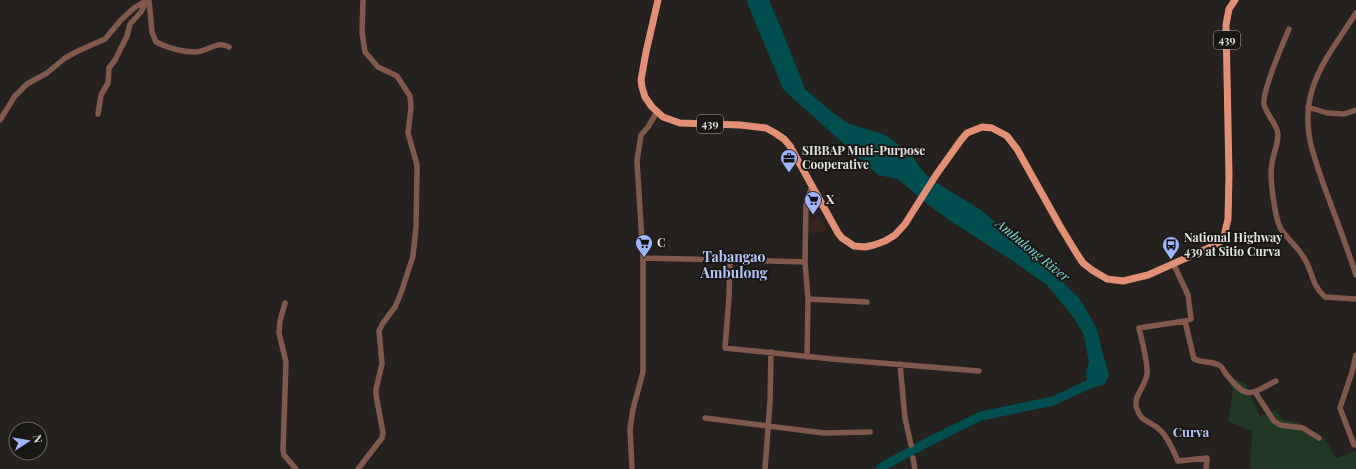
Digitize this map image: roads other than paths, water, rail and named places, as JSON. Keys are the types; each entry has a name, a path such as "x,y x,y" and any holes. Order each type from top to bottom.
{"main road":[{"name":"439","path":"658,0 641,80 645,97 663,117 680,123 740,125 766,128 784,139 790,146 838,234 848,243 854,246 865,247 885,242 894,235 905,224 936,175 967,133 982,127 992,128 1007,136 1017,149 1060,226 1083,263 1107,279 1123,281 1148,275 1219,242 1224,236 1226,230 1229,175 1226,25 1229,9 1235,0"}],"street":[{"path":"148,0 152,32 156,42 173,49 194,52 203,51 220,44 230,46"},
{"path":"98,114 101,96 108,83 109,68 115,60 127,36 130,24 141,12 148,0"},
{"path":"0,120 15,96 27,84 47,73 65,58 105,39 121,20 134,8 148,0"},
{"path":"358,469 382,438 383,433 376,395 382,364 379,331 398,300 413,256 416,227 417,172 417,166 408,134 411,107 410,96 397,76 378,67 366,52 362,32 363,0"},
{"path":"1356,13 1323,65 1313,86 1308,107 1310,146 1356,273"},
{"path":"1289,29 1266,91 1264,104 1278,133 1271,178 1277,222 1281,230 1305,259 1313,281 1320,293 1325,298 1356,299"},
{"path":"1308,107 1327,113 1344,114 1356,110"},
{"path":"632,469 630,429 633,409 643,372 643,258 637,161 641,136 657,112"},
{"path":"807,357 808,299 805,262 806,204 812,186"},
{"path":"643,258 805,262"},
{"path":"730,260 726,348 807,357 979,371"},
{"path":"1173,263 1188,295 1191,319 1139,328 1147,374 1144,385 1138,394 1136,408 1144,420 1158,429 1170,443 1178,461 1207,458 1206,469"},
{"path":"808,299 867,302"},
{"path":"285,303 280,321 279,334 286,362 283,450 284,455 296,469"},
{"path":"1184,321 1194,359 1201,362 1209,362 1220,365 1236,386 1241,390 1248,394 1276,381"},
{"path":"764,469 770,402 771,352"},
{"path":"1356,355 1340,408 1354,445 1356,445"},
{"path":"900,364 905,418 911,444"},
{"path":"1255,392 1274,421 1280,425 1303,428 1319,438"},
{"path":"705,418 824,433 870,432"},
{"path":"913,458 915,469"}],"water":[{"path":"746,0 769,0 805,89 847,123 885,135 909,152 925,174 981,210 1036,256 1079,298 1096,327 1109,376 1104,385 1083,387 1087,381 1086,372 1089,363 1084,335 1074,318 1047,285 1010,259 949,220 898,179 878,175 783,89"}],"waterway":[{"name":"Ambulong River","path":"880,469 930,441 981,416 1053,401 1094,382"}],"place":[{"name":"SIBBAP Muti-Purpose Cooperative","path":"789,173"},
{"name":"X","path":"813,215"},
{"name":"C","path":"644,258"},
{"name":"National Highway 439 at Sitio Curva","path":"1171,260"}],"district":[{"name":"Tabangao Ambulong","path":"734,266"},
{"name":"Curva","path":"1191,432"}]}
